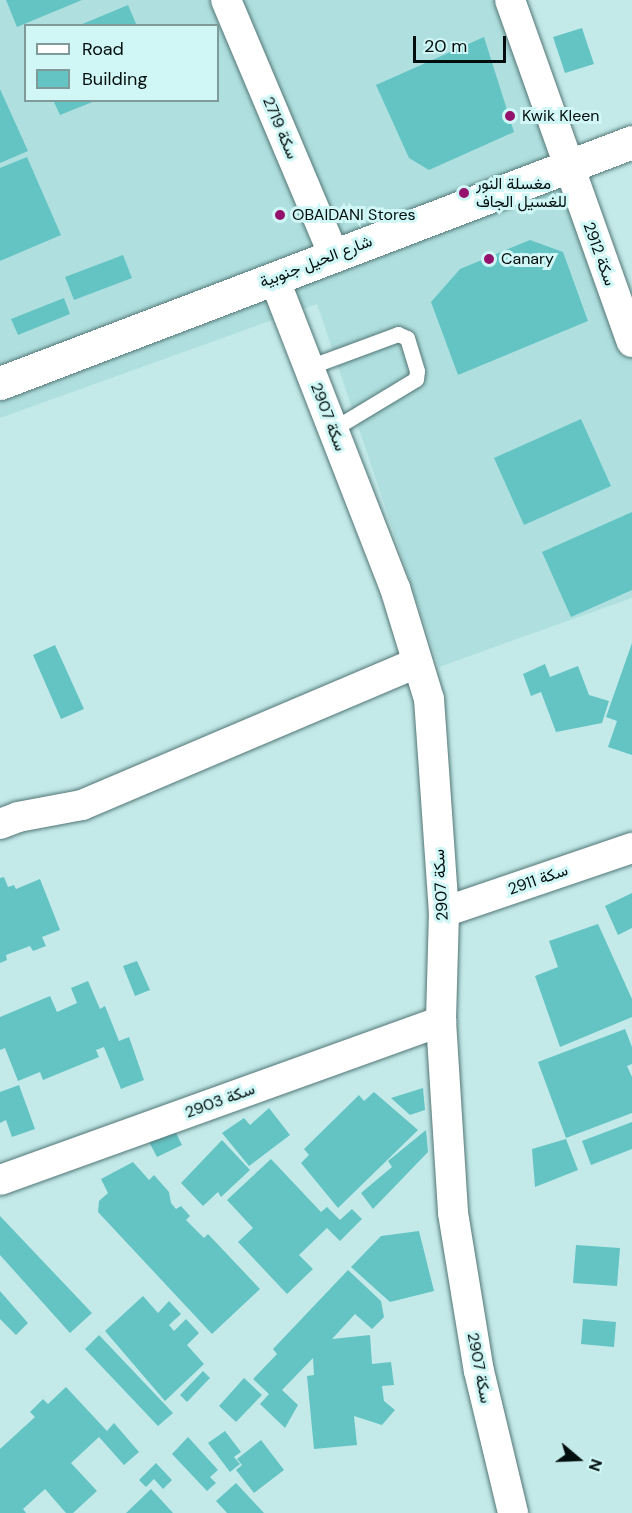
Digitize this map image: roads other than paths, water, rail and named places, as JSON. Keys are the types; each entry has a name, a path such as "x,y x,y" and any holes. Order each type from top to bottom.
{"street":[{"name":"سكة 2719","path":"226,0 334,256"},
{"name":"سكة 2912","path":"510,0 632,342"},
{"name":"شارع الحيل جنوبية","path":"0,384 632,142"},
{"name":"سكة 2907","path":"274,278 395,588 429,699 444,912 441,1021 453,1214 478,1371 513,1513"},
{"path":"0,824 18,817 82,805 417,663"},
{"name":"سكة 2911","path":"444,912 632,848"},
{"name":"سكة 2903","path":"0,1180 441,1021"}],"lane":[{"path":"309,367 398,334 407,338 417,371 416,379 333,429"}],"place":[{"name":"Kwik Kleen","path":"510,116"},
{"name":"مغسلة النور للغسيل الجاف","path":"464,193"},
{"name":"OBAIDANI Stores","path":"280,215"},
{"name":"Canary","path":"489,259"}]}
